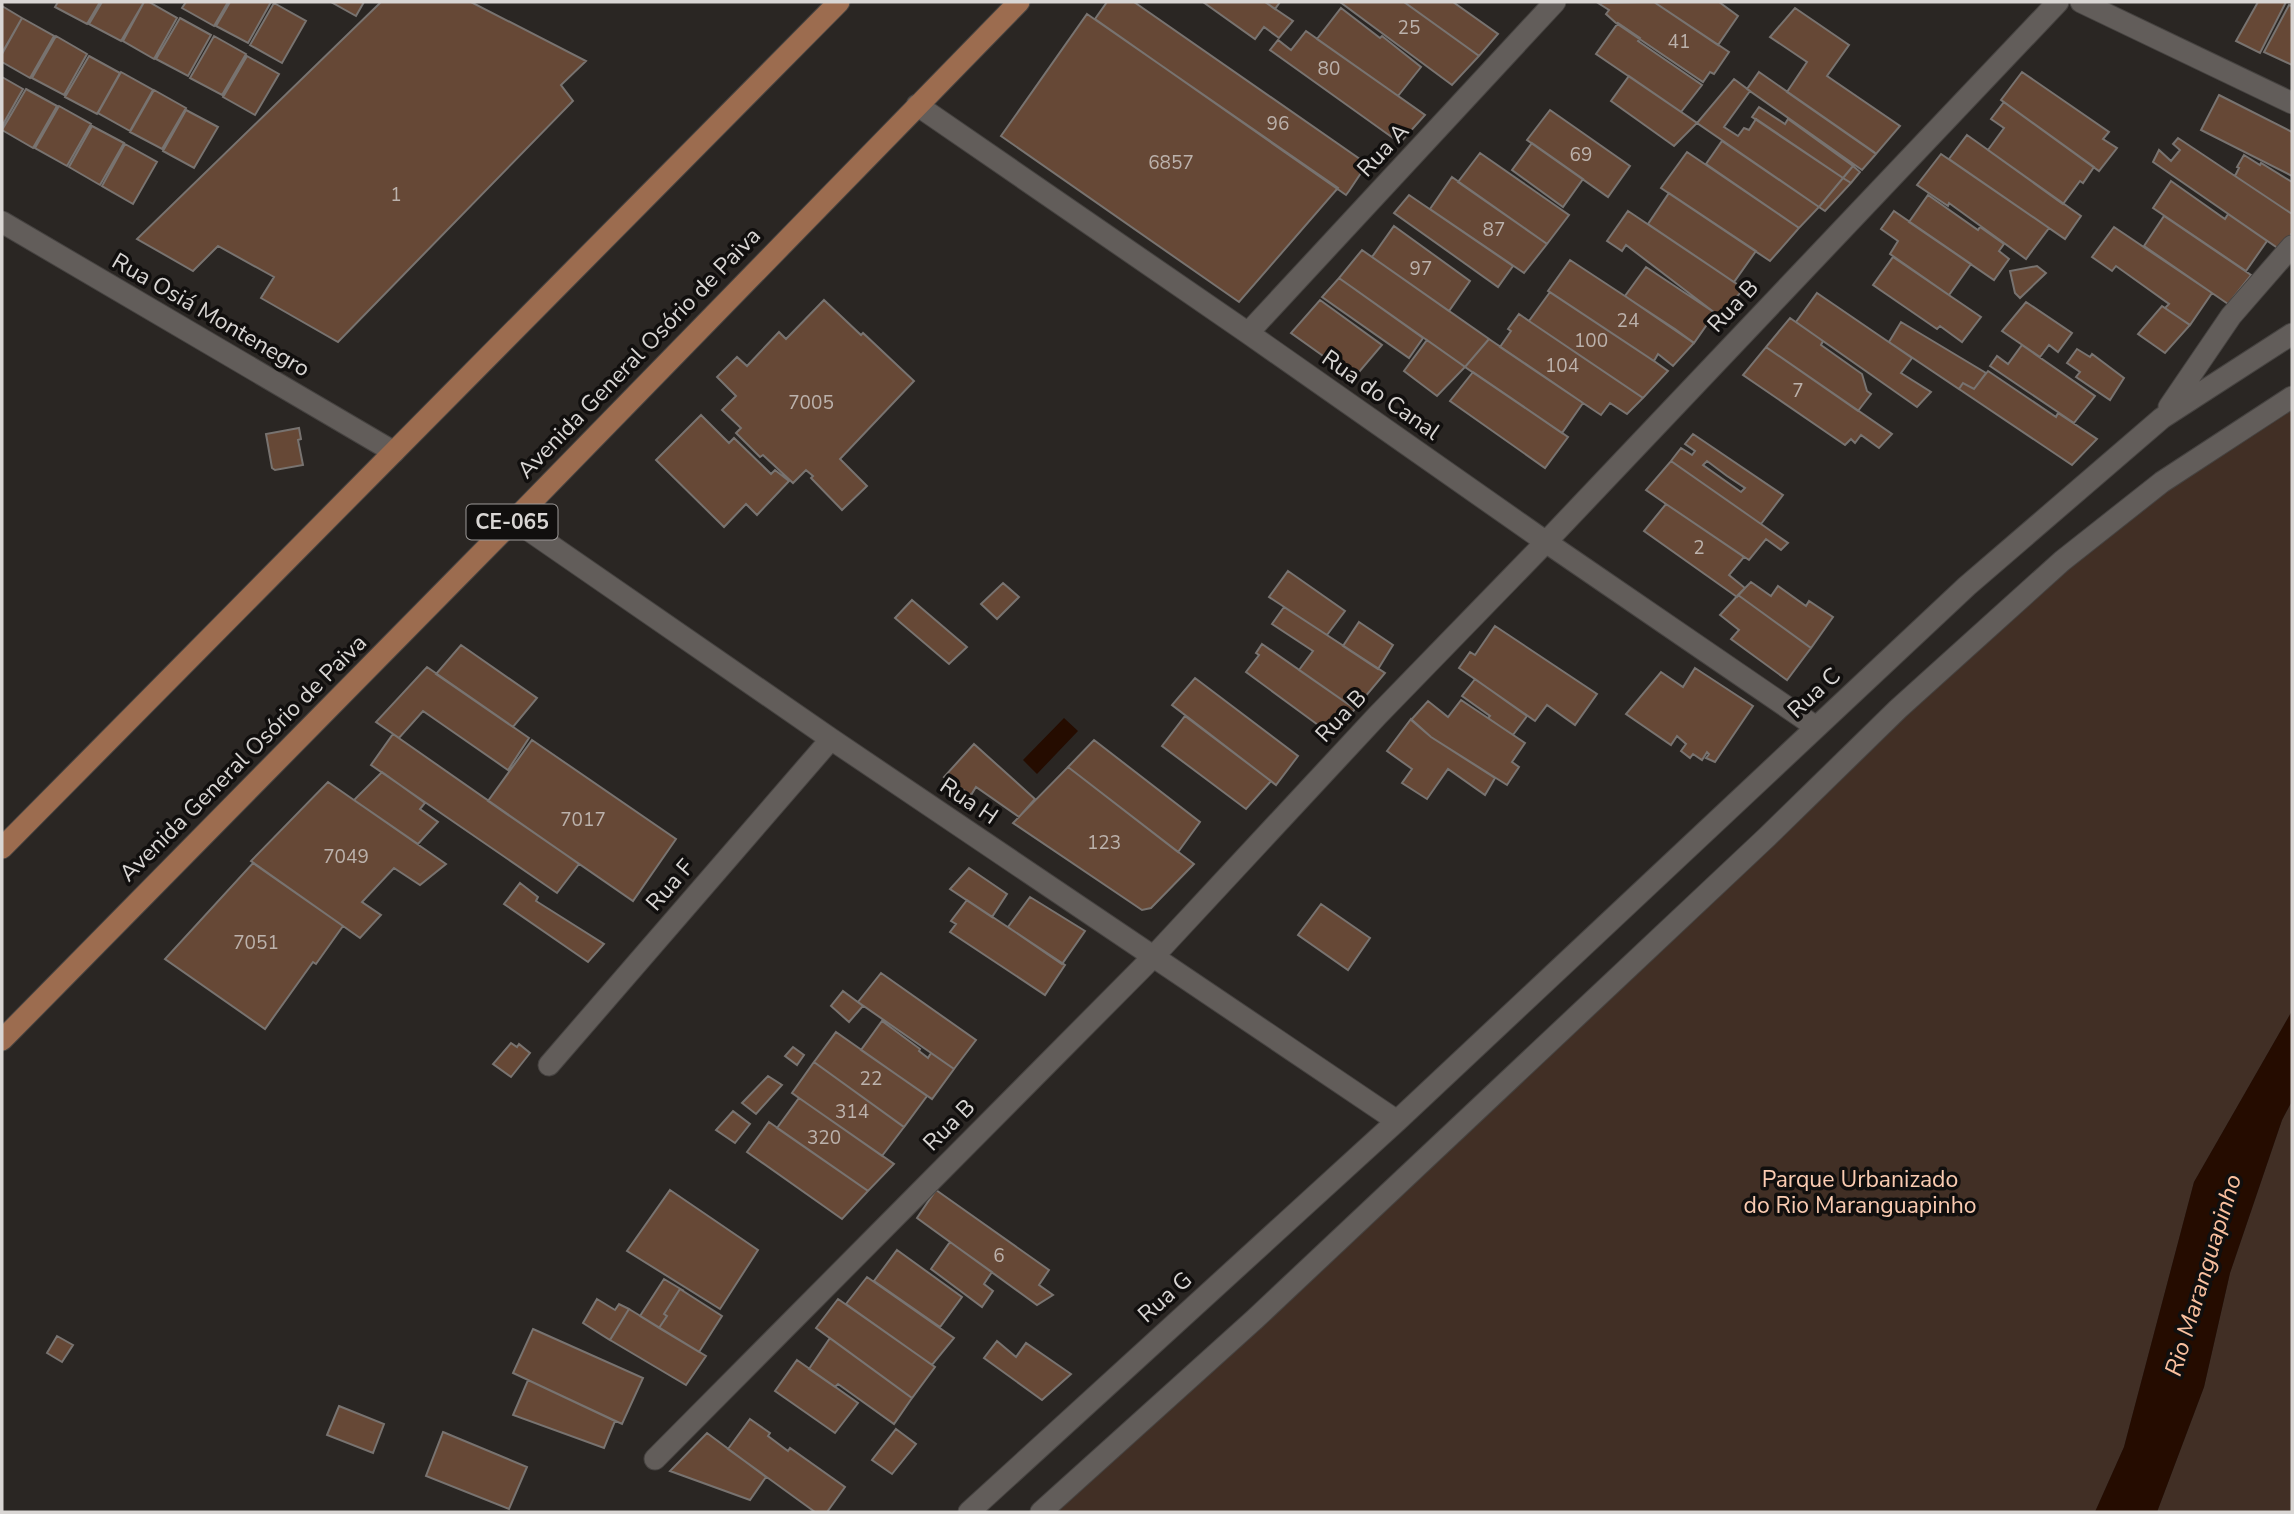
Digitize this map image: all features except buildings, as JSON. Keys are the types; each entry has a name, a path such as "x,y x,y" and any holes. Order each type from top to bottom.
{"main road":[{"path":"2,848 839,2"},
{"name":"Avenida General Osório de Paiva","path":"2,1040 1020,2"}],"street":[{"name":"Rua A","path":"1248,334 1555,2"},
{"name":"Rua B","path":"655,1459 1153,957 1377,716 1546,542 2058,2"},
{"path":"2081,2 2292,103"},
{"name":"Rua do Canal","path":"917,106 1816,727"},
{"name":"Rua Osiá Montenegro","path":"2,222 394,452"},
{"path":"2162,418 2231,316 2292,246"},
{"name":"Rua C","path":"1397,1121 1967,586 2162,418 2292,334"},
{"path":"1041,1512 1255,1320 1767,837 1898,709 2063,561 2162,482 2292,397"},
{"name":"Rua H","path":"514,520 831,739 1397,1121"},
{"name":"Rua F","path":"549,1065 831,739"},
{"name":"Rua G","path":"969,1512 1397,1121"}],"green space":[{"name":"Parque Urbanizado do Rio Maranguapinho","path":"2292,397 2292,1011 2194,1182 2124,1447 2095,1512 1041,1512 2062,561"},
{"path":"2292,1101 2292,1512 2157,1512 2204,1387 2230,1273 2282,1120"}],"water":[{"path":"1064,718 1078,731 1037,774 1023,760"},
{"name":"Rio Maranguapinho","path":"2292,1011 2292,1101 2282,1120 2230,1273 2204,1387 2157,1512 2095,1512 2124,1447 2194,1182"}]}
